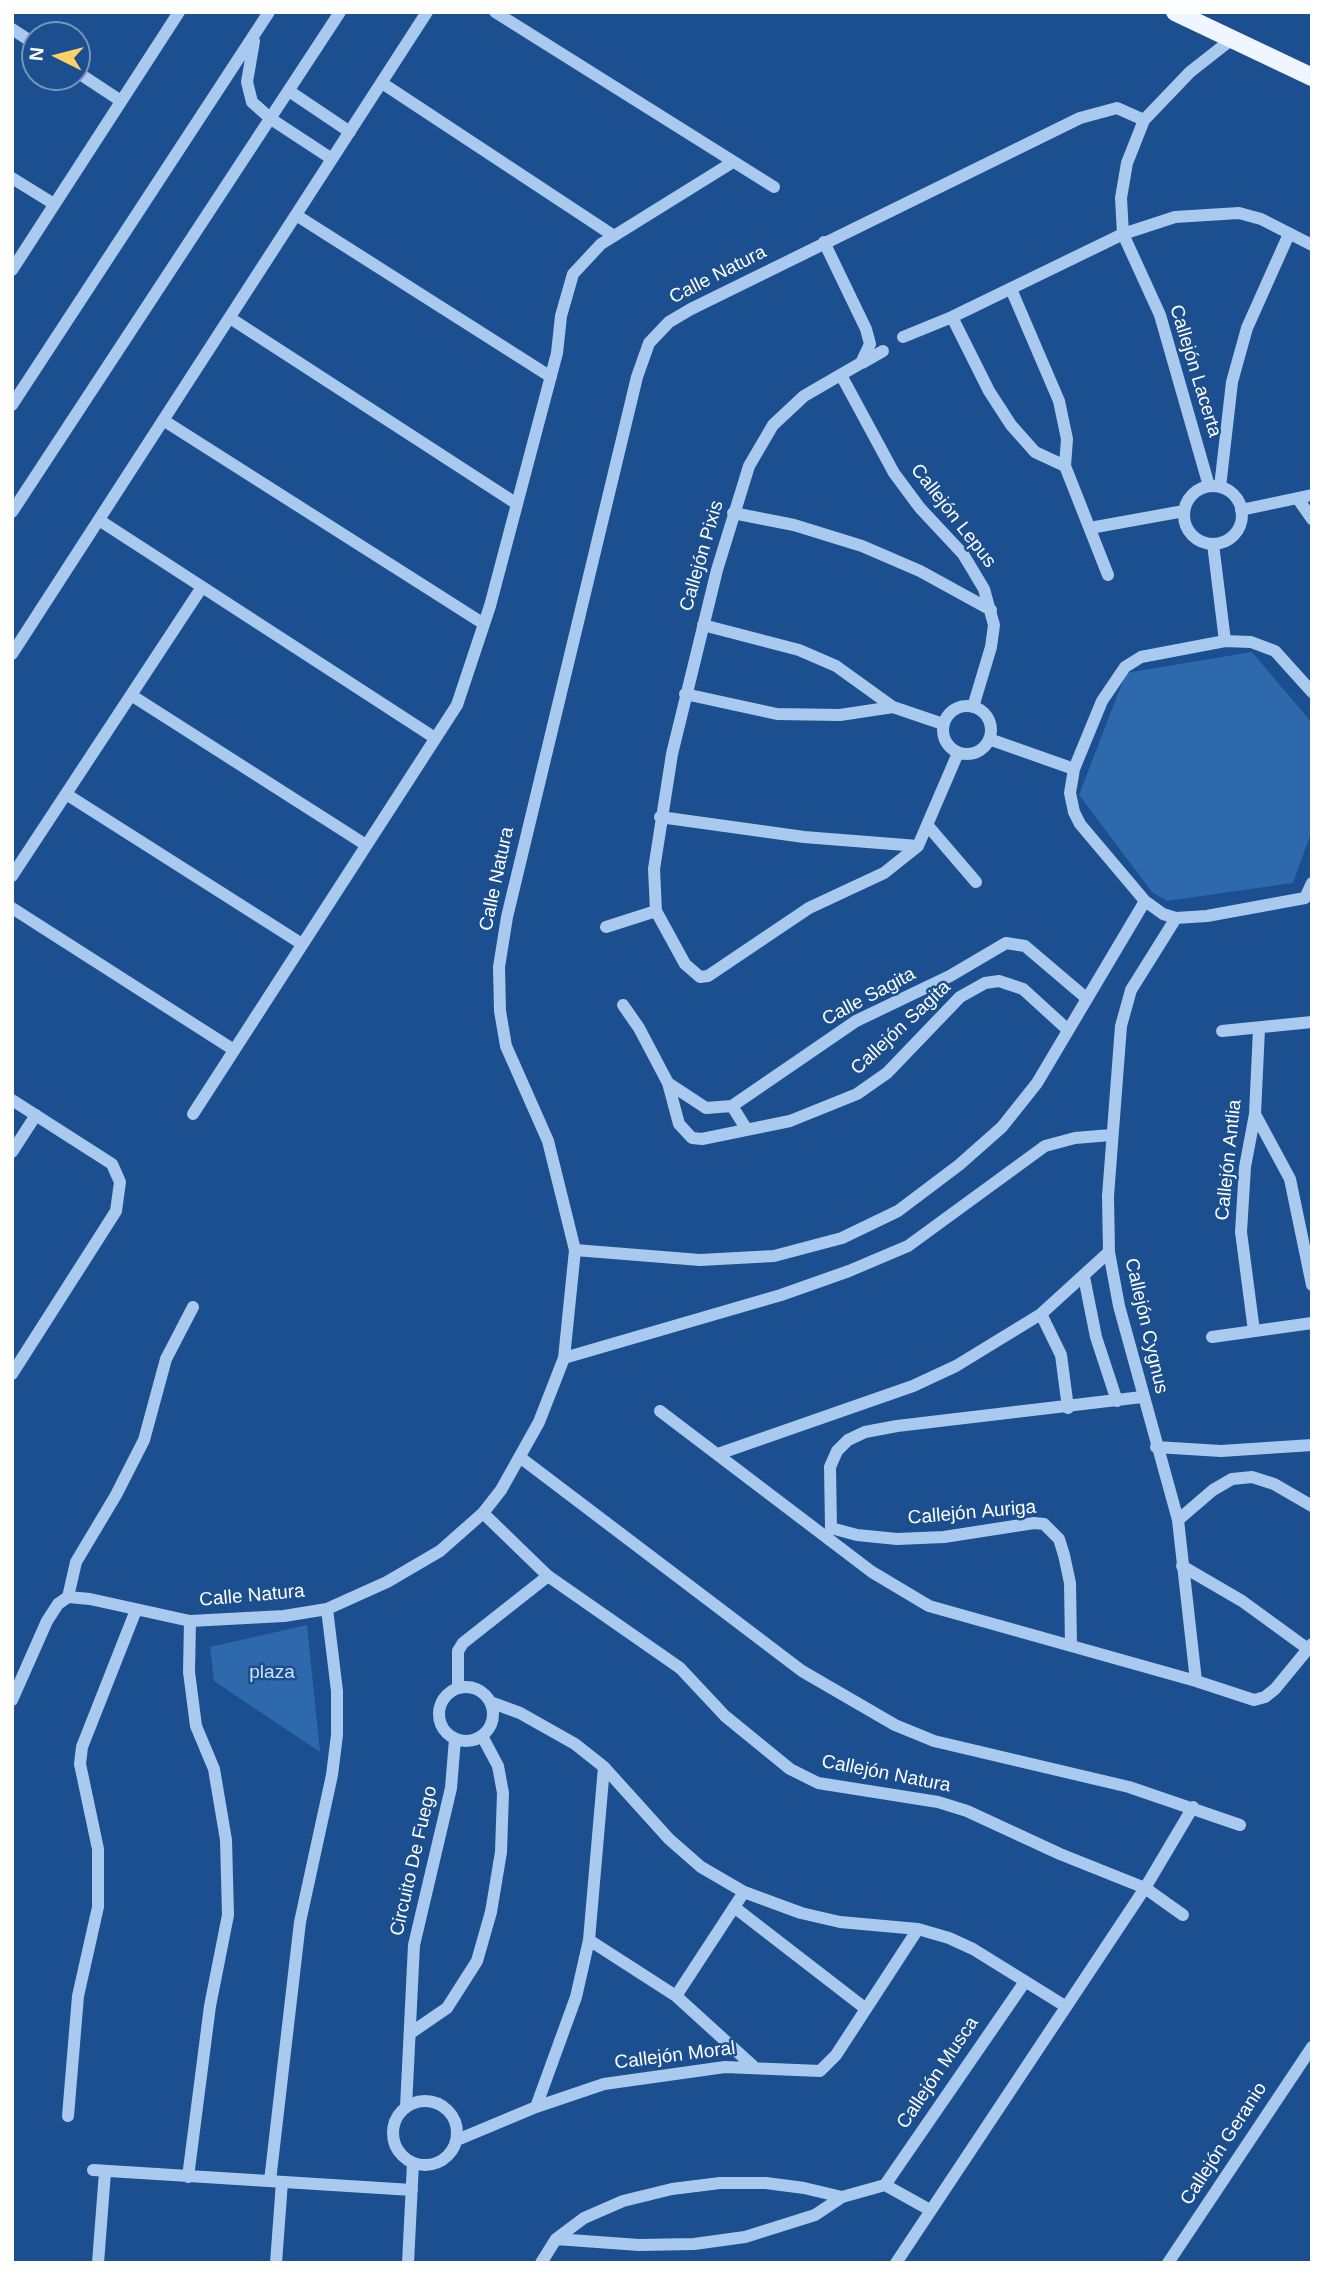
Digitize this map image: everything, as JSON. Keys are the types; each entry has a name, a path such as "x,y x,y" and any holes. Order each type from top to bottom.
{"main road":[{"path":"1175,12 1312,77"}],"street":[{"path":"12,270 179,12"},
{"path":"12,405 268,12"},
{"path":"12,512 340,12"},
{"path":"12,654 427,12"},
{"path":"495,12 775,187"},
{"path":"257,30 247,82 252,102 271,119 332,159"},
{"path":"1123,234 1121,198 1127,163 1144,120 1190,72 1232,38"},
{"path":"91,82 121,102"},
{"path":"382,83 614,236"},
{"path":"289,91 350,132"},
{"name":"Calle Natura","path":"68,1597 90,1599 190,1621 284,1616 327,1609 387,1582 440,1550 483,1513 521,1458 548,1403 564,1358 575,1250 548,1141 506,1046 500,1011 499,967 507,917 637,377 649,343 668,322 824,242 1080,118 1117,108 1144,120"},
{"path":"193,1114 457,705 484,624 517,504 551,377 561,316 573,274 601,244 733,162"},
{"path":"12,178 54,204"},
{"path":"904,337 952,317 1123,234 1175,217 1212,212 1240,213 1261,219 1312,245"},
{"path":"296,215 551,377"},
{"name":"Callejón Lacerta","path":"1123,234 1160,315 1214,487"},
{"name":"Callejón Lacerta","path":"1214,487 1232,382 1247,328 1289,234"},
{"path":"824,242 866,329 870,344 863,360"},
{"path":"1011,289 1059,401 1066,439 1065,466 1108,575"},
{"path":"952,317 989,391 1011,425 1035,452 1065,466"},
{"path":"230,318 517,504"},
{"name":"Callejón Pixis","path":"883,351 804,396 772,425 749,466 733,513 685,694 660,817 654,869 656,911 685,964 692,972 708,976 809,908 884,873 918,846 958,753"},
{"name":"Callejón Lepus","path":"841,374 894,473 969,562 991,610 994,625 991,647 972,706"},
{"path":"163,420 484,624"},
{"path":"1214,487 1230,491 1241,510 1241,522 1235,533 1225,541 1213,544 1201,542 1191,534 1185,524 1184,511 1192,495 1214,487"},
{"path":"1241,510 1312,495"},
{"path":"1298,499 1312,519"},
{"path":"1090,528 1184,511"},
{"name":"Callejón Lepus","path":"733,513 794,525 862,546 920,571 991,610"},
{"path":"99,520 435,738"},
{"path":"1213,544 1225,641"},
{"path":"12,876 202,587"},
{"path":"703,625 799,650 836,666 893,707 943,724"},
{"path":"1312,692 1275,651 1251,642 1225,641 1141,657 1125,667 1102,701 1074,769 1070,793 1074,812 1145,901 1163,914 1176,918 1207,916 1308,903 1312,883"},
{"path":"685,694 777,714 840,716 893,707"},
{"path":"131,695 366,845"},
{"path":"972,706 988,719 989,739 976,752 958,753 945,741 943,724 958,708 972,706"},
{"path":"989,739 1074,769"},
{"path":"66,794 302,944"},
{"path":"660,817 804,837 918,846"},
{"path":"928,826 976,881"},
{"path":"575,1250 700,1260 774,1256 842,1238 898,1211 959,1165 1002,1127 1037,1083 1085,997 1145,901"},
{"path":"12,908 234,1050"},
{"path":"606,927 656,911"},
{"name":"Callejón Cygnus","path":"1176,918 1131,990 1121,1026 1108,1196 1110,1252 1142,1397 1178,1520 1196,1681"},
{"name":"Calle Sagita","path":"733,1106 856,1021 950,976 994,948 1017,943 1039,956 1085,997"},
{"path":"950,976 960,997"},
{"name":"Callejón Sagita","path":"623,1005 639,1028 668,1083 679,1124 692,1138 718,1137 790,1121 857,1094 887,1073 960,997 985,983 1011,983 1035,998 1068,1030"},
{"path":"1222,1031 1312,1023"},
{"name":"Callejón Antlia","path":"1254,1331 1241,1232 1245,1167 1255,1115 1259,1029"},
{"path":"668,1083 706,1108 733,1106 747,1130"},
{"path":"12,1100 112,1164 120,1182 116,1211 12,1374"},
{"path":"12,1152 36,1115"},
{"path":"1255,1115 1290,1179 1312,1285"},
{"path":"564,1358 781,1295 849,1271 908,1246 1045,1146 1075,1138 1111,1135"},
{"path":"718,1454 913,1386 992,1347 1041,1314 1110,1252"},
{"path":"1084,1277 1096,1337 1118,1401"},
{"path":"12,1700 47,1621 58,1604 68,1597 76,1562 116,1495 150,1426 161,1374 193,1307"},
{"path":"1041,1314 1061,1355 1068,1408"},
{"path":"1212,1337 1312,1323"},
{"path":"831,1535 830,1467 837,1451 848,1440 865,1432 1142,1397"},
{"name":"Callejón Auriga","path":"660,1411 831,1535 872,1573 929,1606 1196,1681"},
{"path":"1156,1447 1222,1451 1312,1445"},
{"name":"Callejón Natura","path":"521,1458 802,1671 895,1726 934,1741 1129,1787 1240,1825"},
{"path":"1178,1520 1203,1497 1232,1479 1251,1477 1273,1483 1312,1506"},
{"name":"Callejón Natura","path":"483,1513 548,1576 680,1668 725,1716 790,1769 818,1783 938,1802 967,1811 1060,1854 1146,1888 1184,1915"},
{"name":"Callejón Auriga","path":"831,1535 897,1539 1044,1524 1059,1539 1064,1555 1070,1583 1071,1646"},
{"path":"1182,1566 1242,1601 1310,1646 1265,1698 1240,1697 1196,1681"},
{"path":"458,1688 458,1651 463,1643 548,1576"},
{"path":"276,2263 276,2182 300,1922 327,1801 337,1735 337,1691 327,1609"},
{"path":"68,2116 78,1996 98,1907 98,1849 80,1764 82,1747 136,1610"},
{"path":"188,2177 210,2006 228,1915 226,1840 214,1769 196,1726 189,1672 190,1621"},
{"path":"490,1702 492,1720 482,1736 474,1741 455,1740 442,1727 439,1718 443,1700 458,1688 476,1689 490,1702 547,1726 604,1766 669,1839 701,1867 744,1892 801,1913 840,1922 918,1929 973,1948 1024,1983 1065,2006"},
{"path":"412,2032 447,2008 477,1961 491,1912 500,1853 503,1793 498,1766 482,1736"},
{"name":"Circuito De Fuego","path":"406,2108 412,2032 414,1945 451,1788 455,1740"},
{"path":"536,2107 576,1997 589,1940 597,1878 604,1766"},
{"path":"896,2263 1146,1888 1193,1807"},
{"path":"676,1996 744,1892"},
{"path":"734,1907 866,2009"},
{"name":"Callejón Moral","path":"457,2140 536,2107 604,2084 666,2073 753,2066 820,2071 836,2055 918,1929"},
{"path":"589,1940 676,1996 753,2066"},
{"name":"Callejón Musca","path":"885,2185 1024,1983"},
{"name":"Callejón Geranio","path":"1168,2263 1312,2047"},
{"path":"427,2101 447,2109 458,2129 457,2140 453,2151 435,2165 413,2163 403,2157 393,2138 398,2116 406,2108 427,2101"},
{"path":"408,2263 413,2163"},
{"path":"98,2263 99,2171 412,2190"},
{"path":"541,2263 556,2239 584,2218 623,2200 672,2189 720,2183 766,2183 842,2197"},
{"path":"556,2239 639,2245 694,2244 732,2239 787,2226 815,2214 842,2197 885,2185 930,2210"}],"green space":[{"path":"1252,652 1312,723 1312,830 1293,883 1167,901 1152,892 1079,795 1126,673"},
{"name":"plaza","path":"307,1625 320,1752 214,1681 210,1647"}]}
